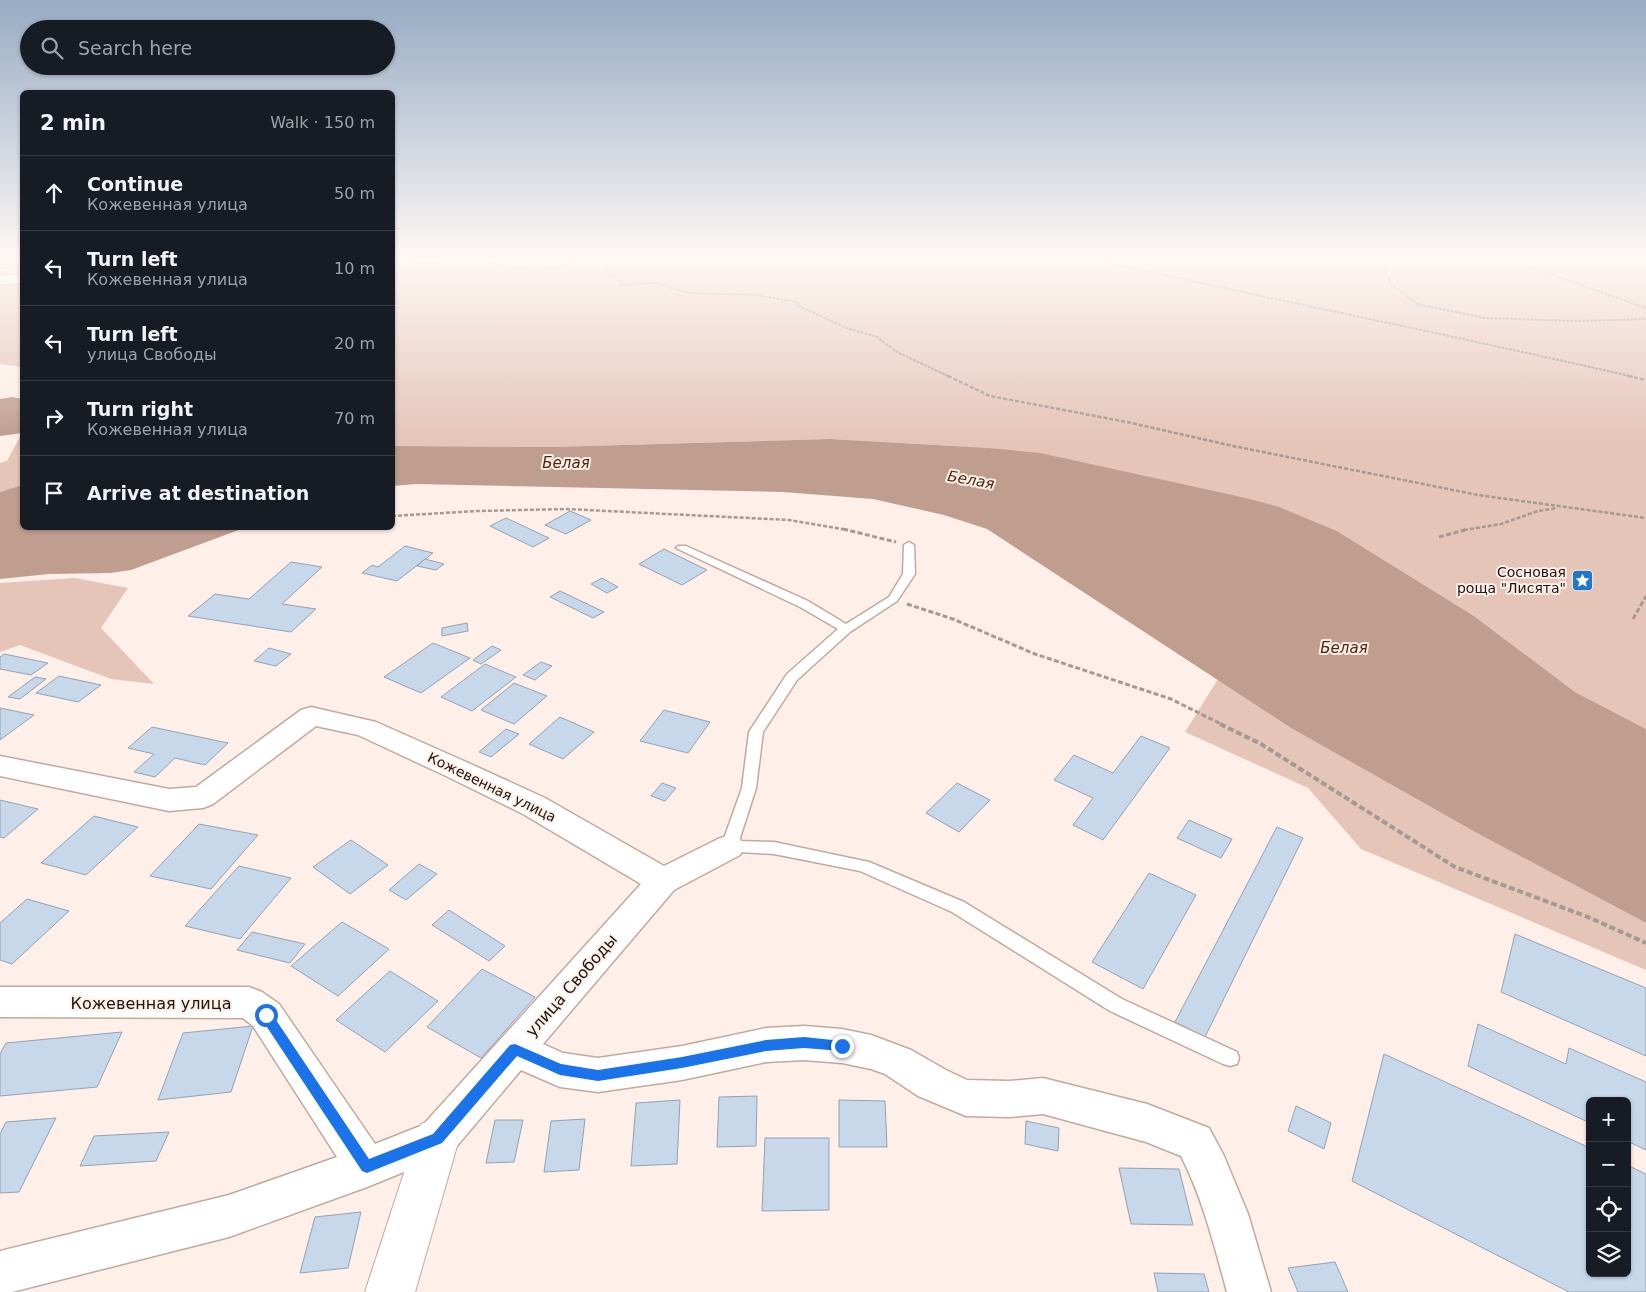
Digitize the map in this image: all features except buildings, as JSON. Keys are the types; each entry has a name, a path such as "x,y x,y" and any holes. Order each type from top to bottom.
{"street":[{"name":"Кожевенная улица","path":"0,766 168,800 203,797 311,716 366,728 454,768 534,806 663,880"},
{"name":"улица Свободы","path":"390,1292 437,1139 663,880 729,847"},
{"name":"Кожевенная улица","path":"0,1002 249,1003 266,1015 367,1167"},
{"path":"515,1049 560,1070 598,1075 682,1063 766,1045 804,1043 842,1046 872,1052 898,1062 932,1084 966,1098 1042,1096 1147,1124 1195,1142 1210,1170 1227,1214 1249,1292"},
{"path":"0,1272 230,1216 367,1167 437,1139"}],"lane":[{"path":"909,545 909,574 893,599 846,629 792,677 756,732 749,788 729,847 774,848 863,866 958,907 1116,1005 1230,1058"},
{"path":"682,548 804,604 846,629"}],"path":[{"path":"826,317 844,327 877,337 896,352 941,374 990,396 1009,401 1127,422 1372,475 1478,495 1646,518"},
{"path":"1358,317 1485,343 1646,380"},
{"path":"1481,317 1577,321 1646,319"},
{"path":"1439,537 1470,528 1501,524 1524,517 1538,510 1563,508"},
{"path":"395,516 477,511 567,509 789,520 840,528 909,545"},
{"path":"1633,619 1646,596"},
{"path":"893,599 953,619 1035,654 1171,699 1262,744 1455,866 1588,917 1646,943"}],"shaded area":[{"path":"0,317 20,317 20,367 0,364"},
{"path":"395,317 1646,317 1646,729 1575,692 1474,616 1337,531 1277,506 1246,498 989,448 830,439 553,447 395,446"},
{"path":"20,437 20,486 0,492 0,463 7,461"},
{"path":"75,578 128,588 101,628 154,684 111,679 20,645 0,652 0,583"},
{"path":"1218,679 1291,728 1475,832 1646,923 1646,970 1361,849 1308,788 1185,732"}],"water":[{"path":"12,397 20,399 20,433 0,436 0,399"},
{"name":"Белая","path":"830,439 989,448 1040,453 1277,506 1337,531 1474,616 1575,692 1646,729 1646,923 1475,832 1291,728 987,529 944,515 873,499 783,492 416,484 395,486 395,446 553,447"},
{"path":"20,486 20,530 239,530 131,570 110,573 49,574 0,579 0,492"}],"place":[{"name":"Сосновая роща \"Лисята\"","path":"1582,580"}],"route":[{"path":"266,1015 367,1167 437,1139 515,1049 560,1070 598,1075 682,1063 766,1045 804,1043 842,1046"}]}
